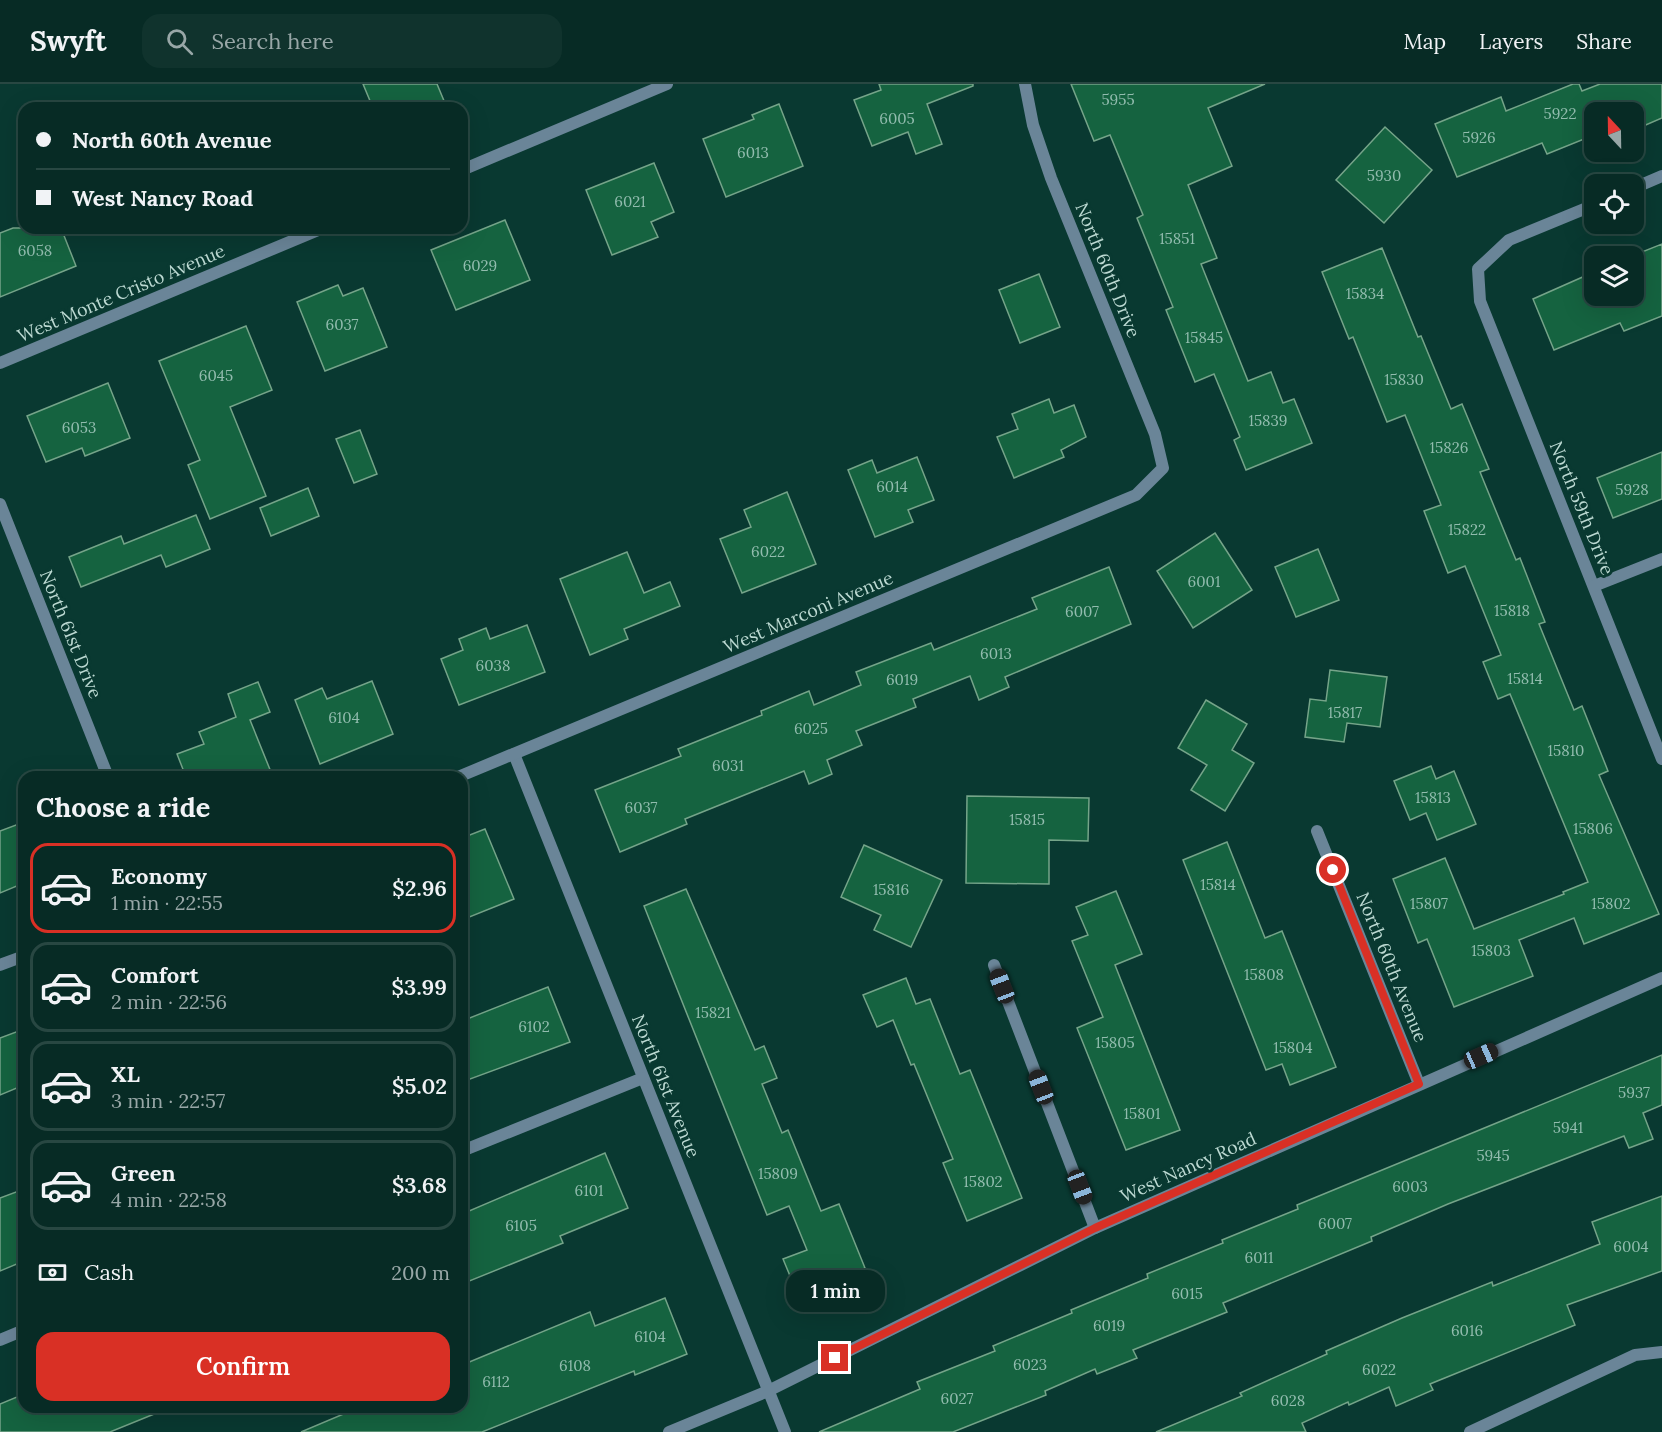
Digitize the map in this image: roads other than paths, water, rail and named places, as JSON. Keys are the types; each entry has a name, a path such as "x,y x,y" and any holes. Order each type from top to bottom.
{"street":[{"path":"468,167 667,84"},
{"name":"North 60th Drive","path":"1025,84 1034,125 1051,178 1155,434 1163,468"},
{"path":"1644,184 1662,176"},
{"name":"North 59th Drive","path":"1584,209 1509,240 1478,269 1480,301 1662,759"},
{"name":"West Monte Cristo Avenue","path":"0,363 309,234"},
{"name":"West Marconi Avenue","path":"468,773 1136,495 1163,468"},
{"name":"North 61st Drive","path":"0,504 106,771"},
{"path":"1594,586 1662,559"},
{"name":"North 61st Avenue","path":"514,754 784,1432"},
{"name":"North 60th Avenue","path":"1317,831 1419,1084"},
{"path":"0,965 18,958"},
{"path":"994,965 1095,1228"},
{"name":"West Nancy Road","path":"669,1432 768,1391 1095,1228 1662,978"},
{"path":"468,1149 643,1078"},
{"path":"0,1340 18,1332"},
{"path":"1470,1432 1635,1355 1662,1352"}]}
